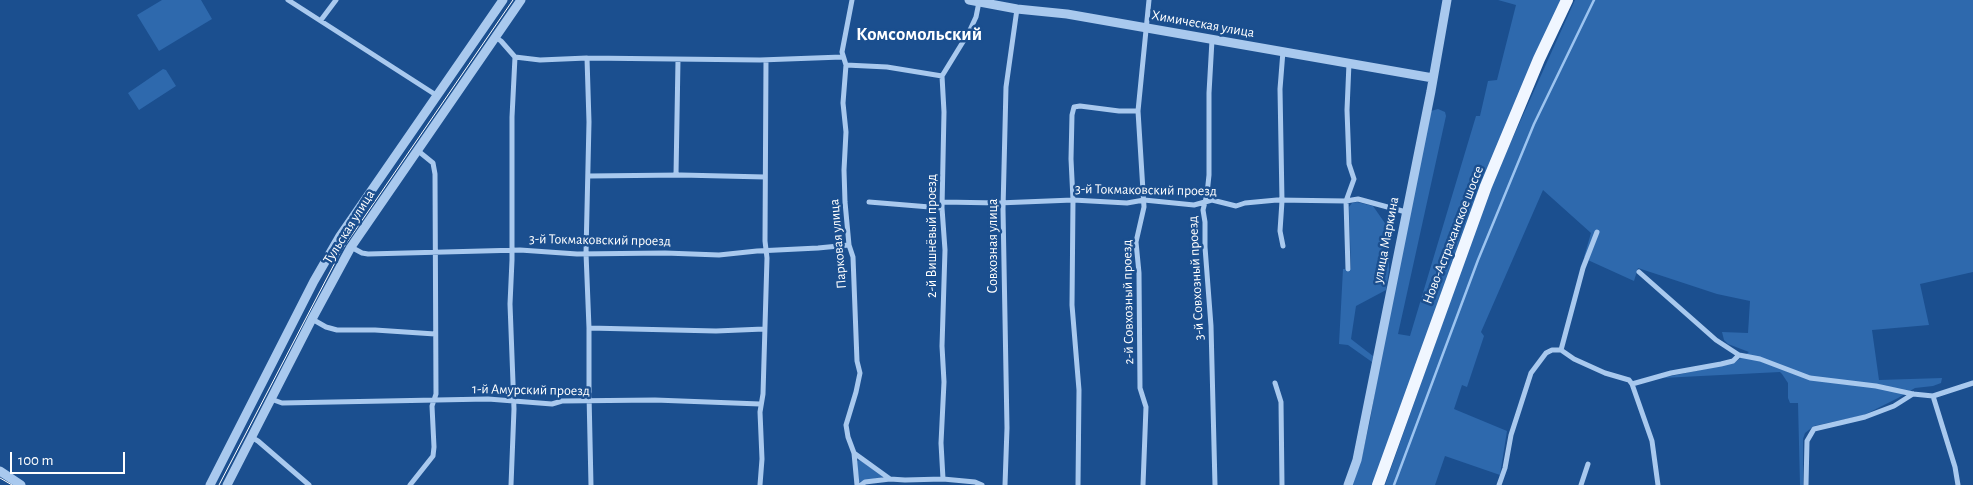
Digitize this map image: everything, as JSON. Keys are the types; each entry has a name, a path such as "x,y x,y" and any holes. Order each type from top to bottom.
{"main road":[{"name":"Ново-Астраханское шоссе","path":"1378,485 1486,186 1567,0"}],"street":[{"path":"288,0 436,95"},
{"path":"321,20 336,0"},
{"name":"Тульская улица","path":"210,485 322,266 349,221 503,0"},
{"name":"Тульская улица","path":"227,485 351,247 520,0"},
{"path":"852,0 842,52 846,65 887,67 942,76 969,32 976,17 979,2"},
{"name":"Химическая улица","path":"969,0 1017,9 1067,14 1433,78"},
{"name":"2-й Совхозный проезд","path":"1143,485 1146,407 1140,388 1139,273 1136,242 1144,207 1138,110 1149,0"},
{"name":"улица Маркина","path":"1348,485 1365,420 1447,0"},
{"name":"Совхозная улица","path":"1005,485 1007,428 1004,328 1006,87 1017,9"},
{"path":"495,37 515,57 540,60 587,58 766,60 842,57"},
{"name":"3-й Совхозный проезд","path":"1212,40 1209,93 1209,175 1203,210 1211,326 1215,485"},
{"path":"1282,246 1280,231 1282,201 1280,89 1283,51"},
{"path":"510,485 514,401 510,304 512,117 515,57"},
{"path":"587,58 589,176 586,253 591,485"},
{"path":"676,175 678,60"},
{"path":"760,485 762,459 760,404 763,394 767,258 765,250 766,60"},
{"path":"1348,269 1346,201 1354,179 1350,164 1347,110 1349,63"},
{"name":"Парковая улица","path":"846,65 843,103 846,132 844,170 850,244 853,257 857,361 860,373 846,425 854,453 859,485"},
{"name":"2-й Вишнёвый проезд","path":"942,76 945,250 942,346 944,382 941,443 943,479"},
{"path":"1078,485 1079,390 1072,305 1072,115 1074,107 1086,106 1119,111 1138,110"},
{"path":"410,485 432,456 434,447 432,406 436,394 435,174 433,163 417,150"},
{"path":"589,176 765,177"},
{"name":"3-й Токмаковский проезд","path":"869,202 943,205 1073,200 1127,203 1144,200 1194,205 1206,200 1236,206 1245,203 1346,201 1358,199 1406,212"},
{"path":"1561,350 1584,268 1597,232"},
{"name":"3-й Токмаковский проезд","path":"351,247 368,254 512,250 586,253 665,252 719,256 765,250 818,248 850,244"},
{"path":"1639,272 1716,340 1739,355 1760,359 1810,378 1876,386 1913,394 1932,396 1973,383"},
{"path":"312,319 326,327 337,330 375,330 435,334"},
{"path":"589,328 716,331 764,329"},
{"path":"1499,485 1505,468 1514,426 1531,373 1541,358 1552,350 1561,350 1574,359 1605,373 1629,380 1652,441 1658,485"},
{"path":"1632,384 1672,373 1734,361 1739,355"},
{"path":"1275,383 1282,402 1282,485"},
{"path":"1806,485 1807,441 1814,429 1865,417 1894,406 1913,394"},
{"path":"1932,396 1955,467 1958,485"},
{"name":"1-й Амурский проезд","path":"271,399 282,402 488,399 552,404 562,401 655,400 760,404"},
{"path":"252,437 308,485"},
{"path":"854,453 890,479"},
{"path":"1581,485 1588,464"},
{"path":"0,471 21,485"},
{"path":"859,485 865,482 890,479 943,479 974,482 982,485"}],"shaded area":[{"path":"162,0 201,0 212,19 159,51 137,15"},
{"path":"1498,0 1563,0 1374,485 1352,485 1361,460 1370,421 1385,331 1431,111 1438,109 1445,112 1446,116 1398,334 1410,336 1476,116 1480,116 1488,81 1497,80 1516,5"},
{"path":"1575,0 1973,0 1973,272 1920,284 1929,325 1872,330 1879,380 1942,378 1941,383 1915,388 1864,415 1814,426 1805,433 1803,439 1803,485 1800,485 1798,403 1790,403 1788,383 1780,372 1662,378 1734,363 1749,352 1728,344 1724,340 1722,332 1748,333 1750,301 1717,294 1638,268 1634,281 1590,261 1584,257 1591,233 1543,190 1481,332 1484,336 1467,387 1462,385 1454,409 1507,431 1500,475 1445,456 1435,485 1385,485 1491,186"},
{"path":"163,69 166,70 176,86 139,110 128,93"},
{"path":"1357,202 1373,206 1389,229 1389,270 1386,290 1356,306 1351,339 1373,356 1372,362 1348,345 1339,344 1343,269 1351,269 1349,207 1352,203"},
{"path":"860,460 883,477 859,482 857,461"}],"waterway":[{"path":"1394,485 1478,260 1534,124 1594,0"}],"tram line":[{"path":"219,485 341,251 513,0"},
{"path":"0,478 12,485"}],"district":[{"name":"Комсомольский","path":"919,34"}]}
